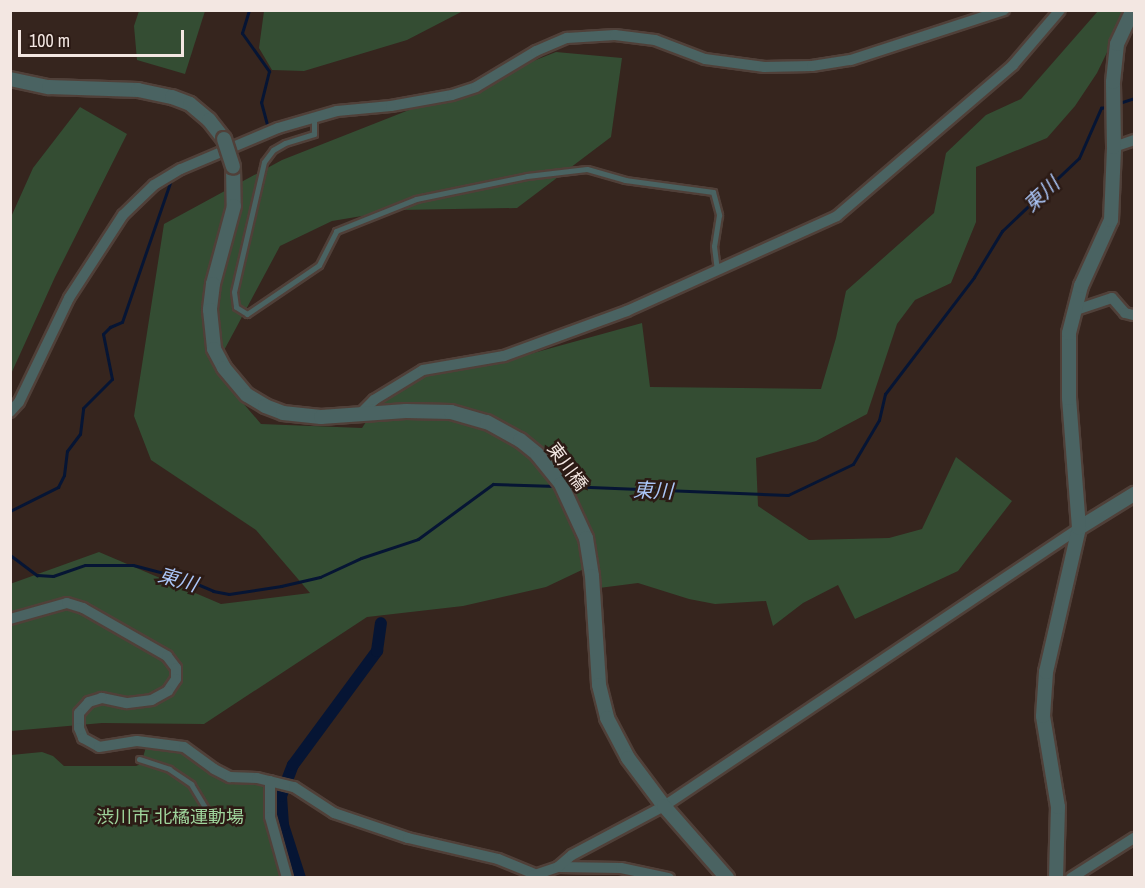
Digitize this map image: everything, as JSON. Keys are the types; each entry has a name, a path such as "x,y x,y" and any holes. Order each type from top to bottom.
{"street":[{"path":"10,412 19,402 69,298 123,215 147,192 181,169 278,128 337,111 391,106 468,90 536,51 567,38 615,35 655,40 705,59 764,67 812,66 851,60 1004,10"},
{"path":"360,414 374,400 423,370 504,356 627,311 837,216 1013,65 1060,10"},
{"path":"1056,878 1058,807 1043,716 1046,672 1079,528 1069,398 1069,333 1073,310 1081,286 1111,220 1114,147 1113,82 1117,44 1133,10"},
{"name":"東川橋","path":"10,79 49,87 138,90 172,97 190,104 209,120 224,139 233,166 234,206 213,284 210,310 214,349 237,386 265,406 305,416 428,410 451,412 469,416 504,431 537,454 550,469 573,505 586,538 603,705 613,730 628,758 664,806 727,878"},
{"path":"1114,147 1134,140"},
{"path":"1073,310 1113,298 1125,313 1134,315"},
{"path":"558,867 572,855 664,806 1079,528 1134,494"},
{"path":"10,619 67,603 82,608 167,656 176,668 176,679 168,691 152,700 126,704 102,698 89,702 79,713 79,728 83,738 99,747 137,741 184,747 214,769 231,777 272,781 294,787 334,813 408,838 498,859 533,876 558,867 621,868 669,878"},
{"path":"272,781 270,817 287,878"},
{"path":"1071,878 1134,838"}],"lane":[{"path":"314,118 314,134 285,143 273,150 264,162 234,292 236,307 247,314 319,265 336,231 416,199 527,176 587,169 625,180 713,192 719,215 714,246 717,270"},
{"path":"139,759 169,769 192,784 207,811"}],"green space":[{"path":"264,10 463,11 407,40 304,71 272,70 259,48"},
{"path":"139,11 205,11 185,74 137,60 134,26"},
{"path":"1098,11 1127,11 1097,73 1075,106 1047,138 976,167 976,222 951,283 915,300 897,324 867,414 816,441 756,458 758,506 809,540 889,538 922,529 956,457 1012,501 958,571 855,619 838,585 803,603 773,626 766,601 715,604 689,599 638,583 599,588 593,535 587,537 586,568 546,587 463,606 367,617 204,724 102,723 11,731 10,584 99,552 221,604 310,593 256,530 151,460 134,416 164,224 282,160 556,52 622,58 611,137 517,208 398,210 332,221 280,246 214,369 261,424 362,428 383,396 423,373 504,361 642,323 650,387 821,389 836,338 846,291 934,213 946,153 986,115 1021,99"},
{"path":"80,107 127,134 55,277 11,374 11,217 33,168"},
{"name":"渋川市 北橘運動場","path":"146,747 185,751 208,770 261,783 267,787 284,878 11,878 11,755 42,752 53,756 64,766 136,766 141,764"}],"waterway":[{"path":"249,10 242,33 269,71 261,102 268,128"},
{"name":"東川","path":"1116,104 1134,98"},
{"name":"東川","path":"565,486 788,495 853,464 879,420 885,394 974,277 1002,231 1079,158 1101,108 1110,106"},
{"path":"10,511 58,487 64,475 67,451 80,434 83,408 112,379 103,334 110,327 122,322 171,180"},
{"name":"東川","path":"10,555 37,575 53,576 85,565 133,565 183,578 213,591 229,594 320,577 361,558 418,539 493,484 556,486"},
{"path":"300,878 283,825 281,796 293,765 377,651 381,623"}]}
